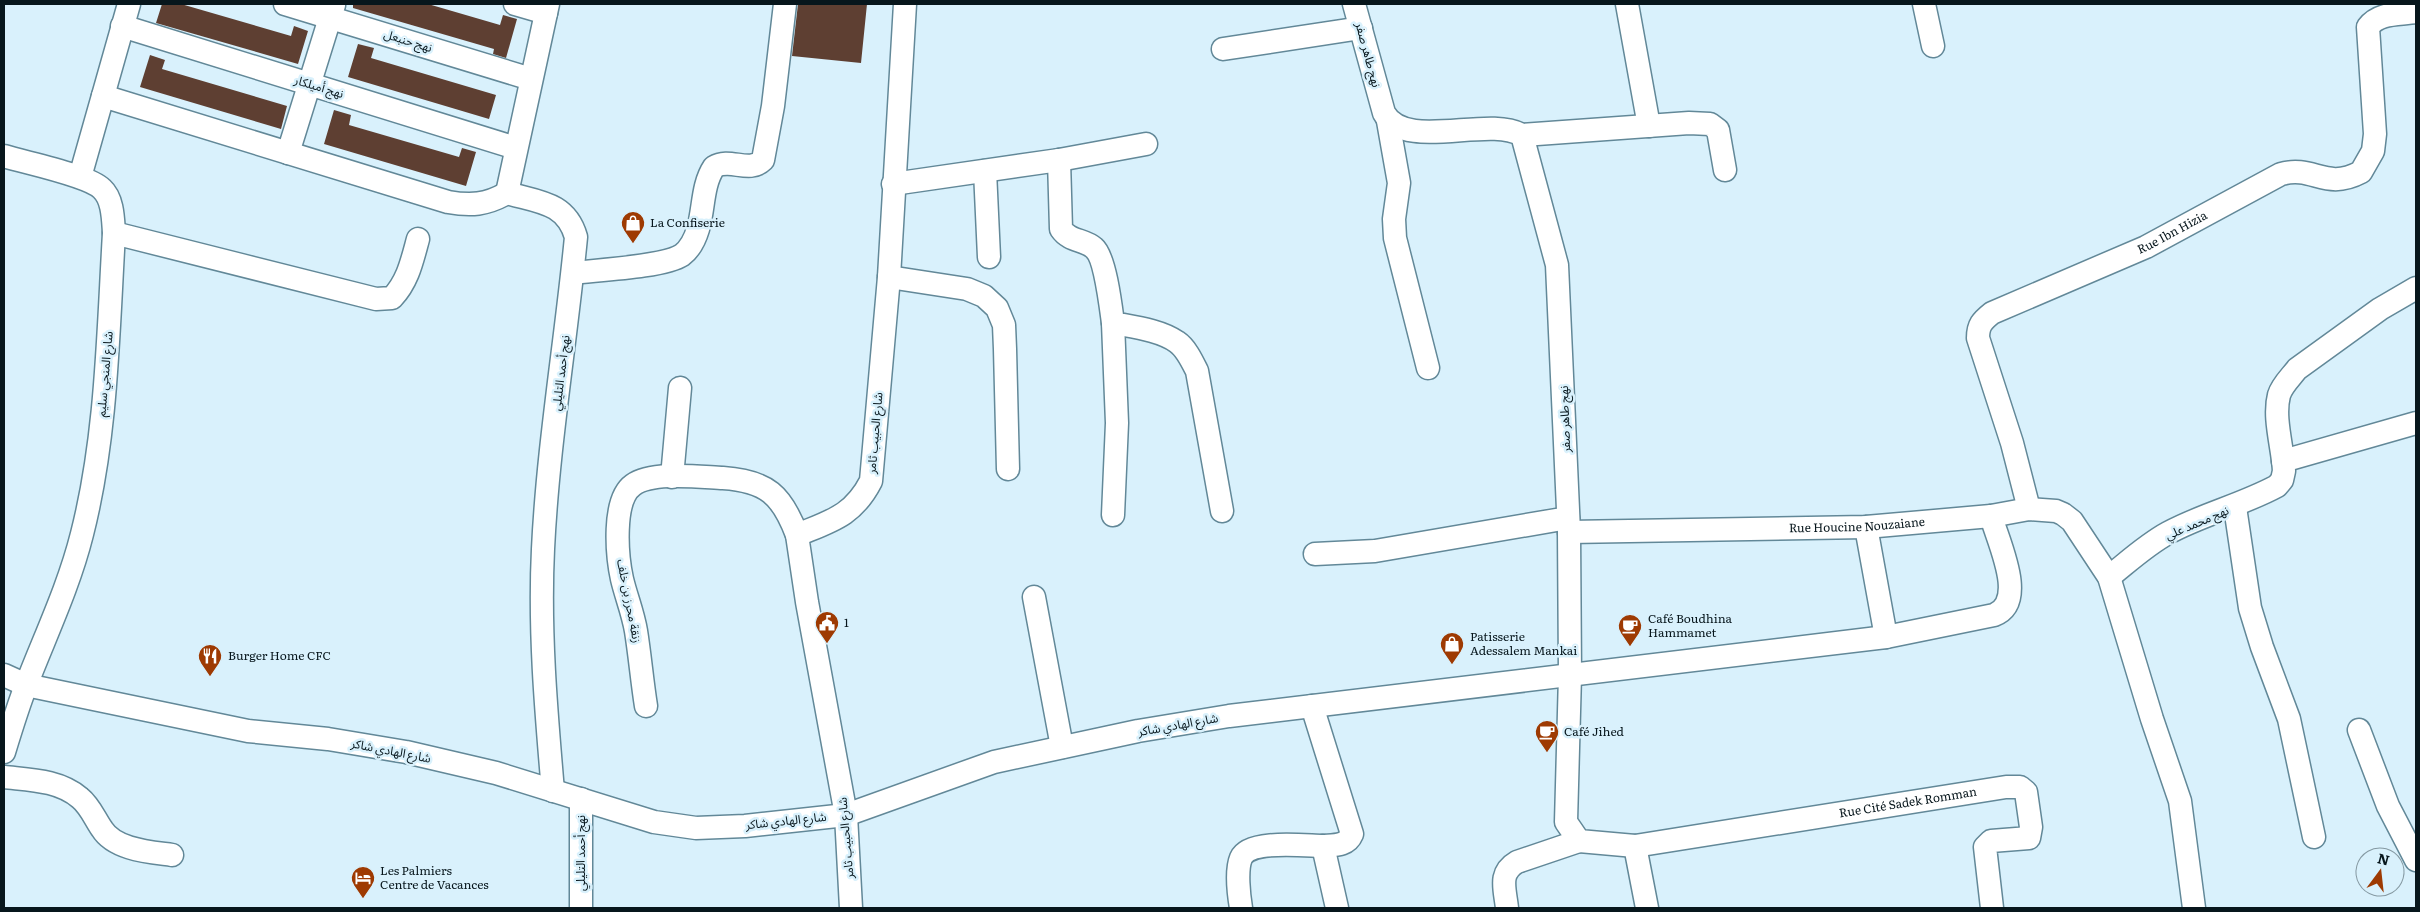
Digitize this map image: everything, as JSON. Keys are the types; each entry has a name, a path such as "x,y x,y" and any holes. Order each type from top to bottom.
{"street":[{"path":"80,177 129,4"},
{"name":"نهج حنبعل","path":"285,4 332,11 531,79"},
{"path":"103,96 448,202 469,206 487,203 507,193 547,9 515,4"},
{"path":"573,272 658,262 679,256 687,250 698,228 707,182 714,167 725,162 751,167 758,165 763,160 773,106 785,4"},
{"name":"شارع الحبيب ثامر","path":"851,908 846,815 807,602 797,535 842,515 854,507 871,481 889,277 905,4"},
{"name":"نهج طاهر صفر","path":"1354,4 1384,113 1388,121 1398,183 1394,219 1395,238 1428,368"},
{"path":"1627,4 1649,126"},
{"path":"1924,4 1933,46"},
{"path":"288,153 332,11"},
{"name":"Rue Ibn Hizia","path":"2029,509 2012,443 1978,338 1978,329 1982,321 1992,313 2146,247 2281,174 2296,171 2336,180 2361,172 2372,150 2375,134 2368,27 2372,21 2380,18 2416,12"},
{"name":"نهج أميلكار","path":"122,26 516,148"},
{"path":"1223,49 1361,28"},
{"path":"1388,121 1409,130 1435,132 1510,130 1522,135 1703,123 1715,126 1720,136 1725,170"},
{"name":"نهج طاهر صفر","path":"1522,135 1533,169 1557,265 1568,525 1570,675 1566,822 1579,841"},
{"path":"893,184 1059,160 1146,144"},
{"name":"شارع المنجي سليم","path":"4,156 80,177 103,190 112,209 114,233 105,387 95,465 82,534 54,618 26,684 5,744"},
{"path":"1059,160 1061,229 1074,241 1094,248 1099,254 1109,292 1113,324 1117,423 1113,515"},
{"path":"985,171 989,258"},
{"name":"نهج أحمد التليلي","path":"507,193 555,208 566,216 576,238 556,412 543,549 543,670 554,790"},
{"path":"114,233 376,299 392,298 402,287 409,272 418,239"},
{"path":"889,277 967,289 984,296 997,308 1004,325 1008,469"},
{"name":"نهج محمد علي","path":"2109,577 2152,543 2169,533 2234,507 2277,486 2282,480 2283,461 2278,408 2279,394 2286,382 2297,369 2312,358 2380,309 2416,288"},
{"path":"1113,324 1150,331 1178,342 1190,357 1197,371 1222,511"},
{"path":"672,476 680,388"},
{"path":"2283,461 2416,423"},
{"name":"زنقة محرز بن خلف","path":"646,706 636,628 622,577 618,538 622,500 634,484 643,480 672,476 736,479 758,484 777,496 797,535"},
{"path":"2234,507 2250,608 2262,647 2289,719 2314,837"},
{"name":"Rue Houcine Nouzaiane","path":"1315,554 1375,551 1568,525 1866,527 1991,516 2029,509 2056,510 2072,521 2109,577"},
{"name":"شارع الهادي شاكر","path":"4,675 26,684 248,731 328,739 406,752 496,773 654,822 696,828 745,826 846,815 994,762 1062,747 1229,716 1886,637 1994,615 2001,612 2007,606 2012,591 1991,516"},
{"path":"1866,527 1886,637"},
{"path":"2109,577 2152,719 2180,801 2194,908"},
{"path":"1034,597 1062,747"},
{"path":"1242,908 1239,882 1241,857 1246,852 1267,846 1323,846 1345,843 1350,840 1352,834 1351,824 1312,706"},
{"path":"2359,730 2388,806 2416,860"},
{"path":"4,777 51,783 66,789 81,798 103,831 117,842 132,848 172,855"},
{"name":"Rue Cité Sadek Romman","path":"1636,846 2006,787 2020,787 2026,792 2031,827 2029,838 1991,841 1985,847 1992,908"},
{"name":"نهج أحمد التليلي","path":"580,908 581,799"},
{"path":"1507,908 1504,880 1505,871 1509,866 1579,841 1636,846 1648,908"},
{"path":"1323,846 1337,908"}],"building":[{"path":"162,4 181,4 291,36 294,26 308,31 298,64 156,23"},
{"path":"353,4 428,4 500,25 503,15 517,19 506,58 493,54 494,49 353,8"},
{"path":"798,4 867,4 861,63 792,56"},
{"path":"358,44 374,48 371,58 496,95 489,119 348,77"},
{"path":"150,55 165,60 162,69 287,106 281,129 140,87"},
{"path":"334,110 351,115 349,125 459,157 462,148 476,152 466,186 324,144"}],"place":[{"name":"La Confiserie","path":"633,244"},
{"name":"1","path":"827,644"},
{"name":"Café Boudhina Hammamet","path":"1630,647"},
{"name":"Patisserie Adessalem Mankai","path":"1452,665"},
{"name":"Burger Home CFC","path":"210,677"},
{"name":"Café Jihed","path":"1547,753"},
{"name":"Les Palmiers Centre de Vacances","path":"363,899"}]}
